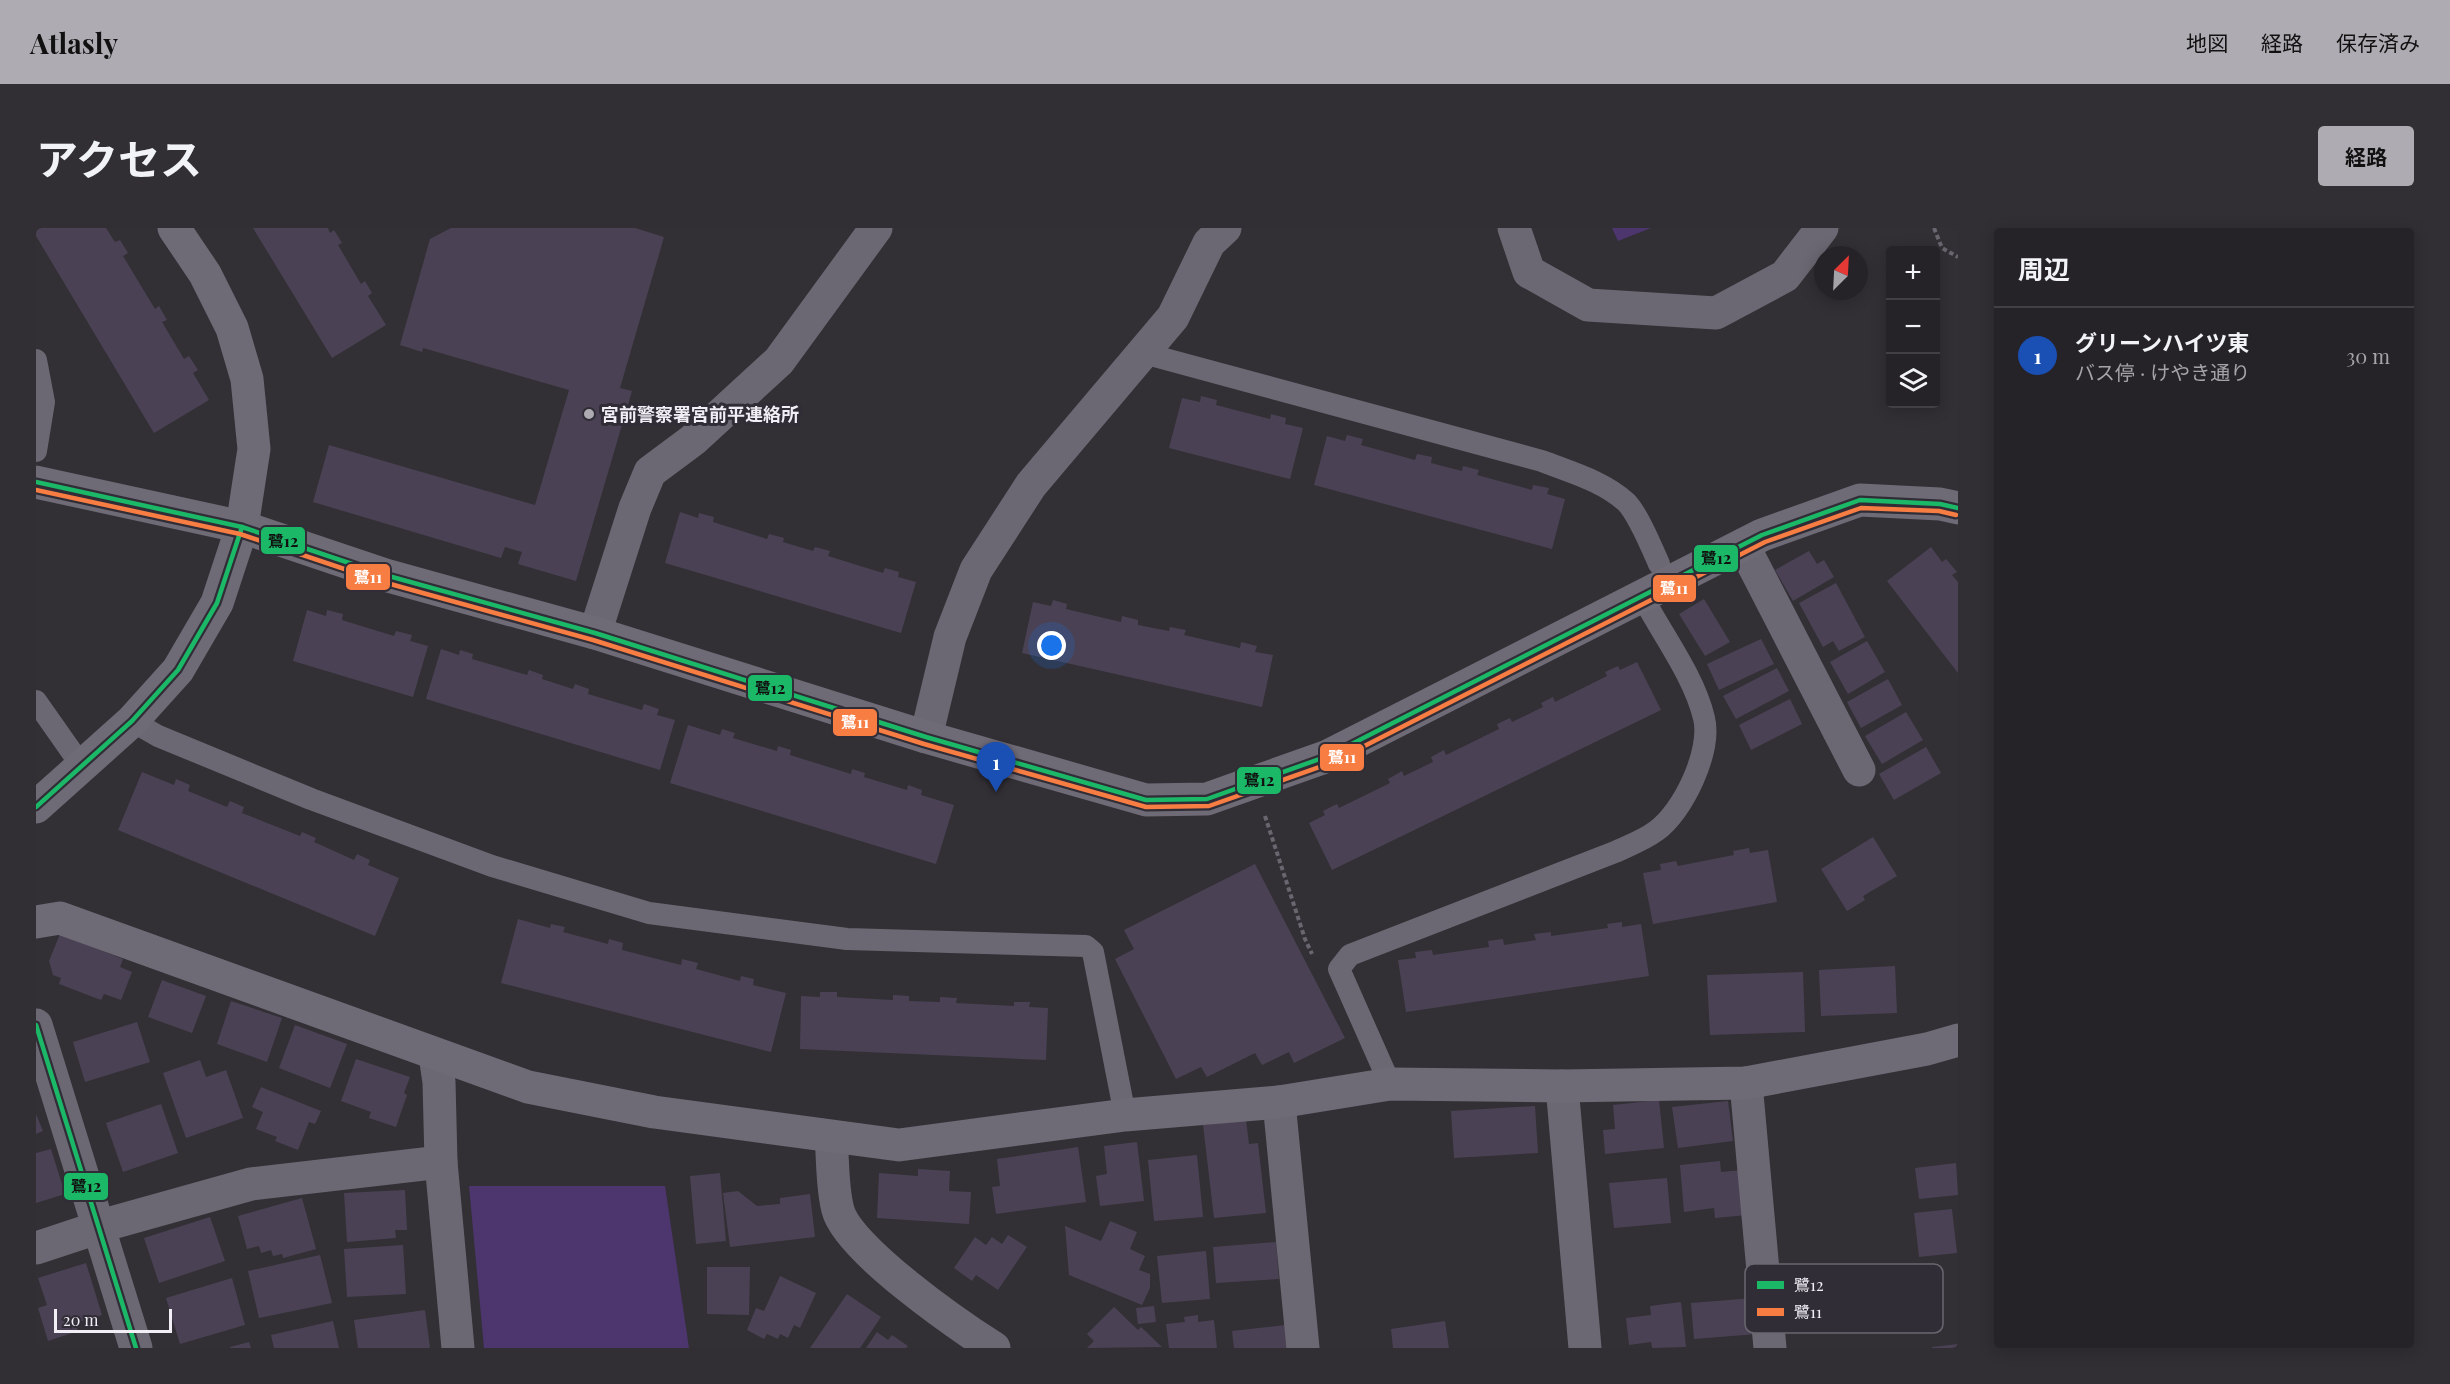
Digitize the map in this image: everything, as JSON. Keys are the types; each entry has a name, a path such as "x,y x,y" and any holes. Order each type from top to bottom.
{"street":[{"path":"36,807 132,721 178,670 217,603 242,527 254,449 247,379 232,328 205,274 174,228"},
{"path":"595,633 635,508 651,472 693,440 779,362 876,228"},
{"path":"926,737 950,638 976,570 1031,485 1173,317 1209,243 1225,228"},
{"path":"1514,228 1529,272 1588,305 1716,313 1785,276 1822,228"},
{"path":"36,482 242,527 385,575 595,633 926,737 1146,800 1207,799 1328,756 1762,535 1860,500 1940,504 1958,508"},
{"path":"1743,545 1859,771"},
{"path":"36,922 60,918 528,1088 654,1112 898,1145 1125,1115 1279,1102 1390,1084 1562,1086 1746,1083 1928,1049 1958,1040"},
{"path":"36,1025 136,1348"},
{"path":"435,1055 439,1082 441,1162 458,1348"},
{"path":"1746,1083 1762,1264"},
{"path":"1562,1086 1585,1348"},
{"path":"1279,1102 1303,1348"},
{"path":"831,1137 838,1211 856,1241 915,1292 994,1348"},
{"path":"36,1248 251,1184 441,1162"},
{"path":"1769,1333 1770,1348"}],"lane":[{"path":"1143,353 1542,461 1592,480 1627,503 1659,564"},
{"path":"36,360 44,402 36,451"},
{"path":"1390,1084 1339,969 1350,955 1615,852 1657,831 1681,805 1696,771 1704,744 1705,720 1695,691 1642,596"},
{"path":"36,701 81,765"},
{"path":"132,721 158,736 332,807 492,866 649,913 847,939 1086,946 1093,952 1125,1115"}],"path":[{"path":"1934,228 1942,248 1958,257"},
{"path":"1265,815 1305,939 1315,960"}],"shaded area":[{"path":"1612,228 1651,228 1618,241"},
{"path":"469,1186 665,1186 689,1348 484,1348"}],"building":[{"path":"36,228 106,228 115,242 120,240 128,253 123,256 155,309 159,306 167,320 162,322 184,359 189,356 198,370 193,373 209,400 154,433 36,236"},
{"path":"253,228 328,228 330,233 334,230 342,243 338,245 361,284 365,281 372,293 368,296 386,325 332,358"},
{"path":"451,228 635,228 664,237 620,388 632,391 576,581 518,564 522,552 505,547 501,558 313,502 329,445 535,505 569,390 423,348 422,352 400,345 430,239"},
{"path":"1201,396 1217,400 1216,405 1270,419 1271,414 1286,418 1285,424 1303,428 1290,479 1169,448 1182,398 1200,402"},
{"path":"1347,435 1363,439 1361,445 1415,460 1417,454 1432,457 1431,463 1462,471 1463,466 1479,470 1477,475 1532,490 1533,485 1549,488 1547,494 1565,499 1552,549 1314,485 1327,436 1345,441"},
{"path":"680,512 698,518 699,513 714,517 713,522 767,539 769,534 784,538 783,542 813,551 815,547 830,551 828,556 883,573 885,568 899,572 898,577 916,582 901,633 665,563"},
{"path":"1931,547 1942,562 1946,559 1957,572 1952,575 1958,582 1958,673 1887,581"},
{"path":"1809,551 1817,564 1824,560 1834,577 1793,601 1775,570"},
{"path":"1836,583 1865,637 1839,651 1833,641 1823,647 1799,603"},
{"path":"1704,599 1730,642 1705,656 1679,614"},
{"path":"1053,600 1067,604 1066,609 1121,622 1122,616 1138,620 1138,625 1169,631 1170,627 1186,630 1184,635 1240,648 1241,642 1257,646 1255,652 1273,655 1262,707 1022,653 1033,602 1051,606"},
{"path":"307,610 326,616 327,610 343,614 342,620 394,636 396,631 412,635 410,641 428,646 413,697 293,661"},
{"path":"1761,639 1774,664 1719,690 1707,664"},
{"path":"1867,641 1885,672 1848,694 1830,662"},
{"path":"441,649 459,655 460,650 473,654 472,659 527,675 529,670 543,675 542,679 573,689 575,684 589,689 588,694 642,710 644,704 659,709 657,715 675,720 660,770 426,699"},
{"path":"1637,662 1661,710 1332,870 1309,823 1325,815 1323,811 1337,804 1339,808 1390,783 1388,779 1402,771 1404,776 1433,762 1431,757 1444,750 1446,755 1499,729 1497,724 1510,718 1512,722 1543,707 1541,703 1553,697 1555,702 1607,676 1605,672 1618,666 1620,670"},
{"path":"1777,668 1789,691 1736,719 1723,696"},
{"path":"1888,679 1902,705 1861,728 1847,702"},
{"path":"1790,699 1802,724 1751,750 1739,725"},
{"path":"1906,712 1923,740 1882,764 1865,736"},
{"path":"688,725 720,735 722,729 735,733 733,738 777,751 778,746 791,750 790,755 851,774 852,769 865,773 864,777 907,790 908,785 922,790 921,795 954,805 936,864 670,783"},
{"path":"1926,747 1941,773 1894,800 1879,774"},
{"path":"142,772 174,785 176,779 190,785 188,791 227,807 230,801 244,807 242,813 300,836 302,832 316,838 314,842 354,860 357,854 370,860 368,865 399,878 375,936 118,830"},
{"path":"1873,837 1897,876 1863,896 1865,900 1847,911 1821,869"},
{"path":"1749,848 1750,853 1768,850 1777,902 1653,924 1643,873 1661,870 1660,864 1676,861 1678,866 1734,855 1733,851"},
{"path":"1255,864 1345,1038 1294,1063 1289,1052 1262,1065 1255,1053 1207,1077 1201,1067 1176,1079 1115,959 1134,949 1124,930"},
{"path":"518,919 550,928 551,924 565,927 563,932 608,944 609,939 623,943 622,950 681,965 682,959 698,963 696,969 740,981 741,976 754,979 753,985 786,993 771,1052 501,983"},
{"path":"1622,922 1622,927 1641,924 1649,976 1406,1012 1398,960 1416,958 1415,952 1432,950 1433,955 1489,947 1488,941 1503,939 1504,945 1536,940 1534,934 1551,932 1551,936 1608,928 1607,924"},
{"path":"60,934 123,959 120,967 132,972 121,1000 104,994 101,1000 59,984 61,978 53,975 49,961"},
{"path":"1895,966 1897,1013 1821,1016 1819,970"},
{"path":"1803,972 1805,1032 1710,1035 1707,975"},
{"path":"162,980 206,996 192,1033 148,1017"},
{"path":"820,992 837,992 837,997 893,1000 893,995 909,996 909,1001 940,1002 940,997 957,998 956,1003 1014,1006 1014,1002 1030,1002 1029,1007 1048,1008 1046,1060 800,1049 801,996 820,997"},
{"path":"231,1001 282,1018 267,1062 217,1044"},
{"path":"137,1022 150,1062 85,1082 73,1042"},
{"path":"295,1025 347,1044 330,1088 279,1068"},
{"path":"356,1059 410,1077 404,1093 407,1095 396,1127 369,1118 371,1112 341,1101"},
{"path":"200,1060 206,1077 226,1070 243,1118 186,1138 163,1073"},
{"path":"261,1087 321,1111 315,1124 309,1122 298,1150 275,1141 277,1137 256,1129 263,1112 252,1107"},
{"path":"1659,1100 1664,1148 1605,1154 1603,1130 1615,1129 1613,1105"},
{"path":"1728,1101 1733,1141 1678,1148 1672,1107"},
{"path":"161,1104 178,1153 123,1172 106,1123"},
{"path":"1535,1106 1538,1153 1454,1158 1451,1111"},
{"path":"36,1114 43,1131 36,1134"},
{"path":"1246,1120 1249,1144 1258,1143 1266,1213 1214,1218 1203,1125"},
{"path":"1137,1142 1144,1201 1100,1206 1096,1176 1107,1174 1104,1146"},
{"path":"1078,1147 1086,1202 996,1214 992,1187 1000,1186 997,1159"},
{"path":"51,1149 65,1194 36,1203 36,1153"},
{"path":"1197,1155 1203,1217 1154,1221 1148,1160"},
{"path":"1720,1161 1721,1172 1743,1170 1747,1215 1715,1218 1714,1208 1684,1212 1680,1165"},
{"path":"1956,1163 1958,1195 1919,1199 1915,1168"},
{"path":"918,1169 950,1171 949,1191 971,1192 969,1224 877,1218 879,1173 918,1176"},
{"path":"720,1173 726,1241 696,1244 690,1176"},
{"path":"1667,1178 1671,1223 1614,1228 1609,1183"},
{"path":"405,1190 407,1230 395,1230 396,1238 347,1242 344,1193"},
{"path":"738,1191 757,1206 780,1204 780,1198 810,1194 815,1237 730,1247 723,1193"},
{"path":"302,1198 316,1249 283,1258 282,1254 273,1256 271,1250 261,1253 259,1246 247,1249 238,1216"},
{"path":"1952,1209 1957,1253 1919,1257 1914,1213"},
{"path":"210,1217 225,1261 159,1283 144,1238"},
{"path":"1110,1221 1137,1232 1130,1249 1145,1256 1139,1270 1150,1274 1150,1288 1142,1305 1069,1275 1065,1226 1101,1241"},
{"path":"1008,1235 1027,1247 998,1290 976,1275 972,1281 954,1268 975,1237 986,1245 992,1237 1002,1244"},
{"path":"1276,1242 1279,1279 1216,1283 1213,1247"},
{"path":"403,1245 406,1294 347,1297 344,1249"},
{"path":"1206,1251 1210,1299 1162,1303 1157,1256"},
{"path":"320,1255 332,1303 259,1318 248,1271"},
{"path":"86,1263 102,1315 75,1323 78,1331 48,1341 38,1308 47,1305 38,1278"},
{"path":"707,1267 750,1267 749,1315 707,1314"},
{"path":"780,1276 816,1293 800,1328 794,1325 788,1338 780,1334 778,1339 767,1334 764,1339 747,1330 756,1308 764,1311"},
{"path":"232,1278 245,1325 180,1344 166,1298"},
{"path":"847,1294 881,1317 860,1348 810,1348"},
{"path":"1745,1299 1745,1333 1757,1334 1694,1339 1691,1303"},
{"path":"1681,1302 1686,1347 1652,1348 1651,1342 1629,1345 1626,1318 1651,1315 1650,1306"},
{"path":"1154,1306 1156,1322 1138,1324 1136,1308"},
{"path":"1114,1307 1138,1330 1141,1327 1162,1347 1087,1348 1094,1341 1087,1334"},
{"path":"425,1310 430,1348 358,1348 354,1320"},
{"path":"1198,1315 1198,1322 1214,1320 1217,1348 1169,1348 1166,1324 1185,1322 1184,1317"},
{"path":"333,1321 339,1348 274,1348 271,1335"},
{"path":"1445,1321 1449,1348 1393,1348 1391,1329"},
{"path":"1286,1325 1289,1348 1234,1348 1232,1331"},
{"path":"877,1332 888,1340 892,1335 908,1346 906,1348 866,1348"},
{"path":"249,1342 251,1348 230,1348 230,1347"},
{"path":"1958,1344 1958,1348 1932,1348 1932,1347"}],"transit line":[{"name":"鷺12","path":"36,482 242,527 385,575 595,633 926,737 1146,800 1207,799 1328,756 1762,535 1860,500 1940,504 1958,508"},
{"name":"鷺11","path":"36,490 240,534 383,582 593,640 924,744 1146,807 1209,806 1331,763 1765,542 1861,508 1939,511 1956,515"},
{"name":"鷺12","path":"36,807 132,721 178,670 217,603 242,527"},
{"name":"鷺12","path":"36,1025 136,1348"}],"place":[{"name":"宮前警察署宮前平連絡所","path":"589,414"},
{"name":"グリーンハイツ東","path":"996,792"}]}
